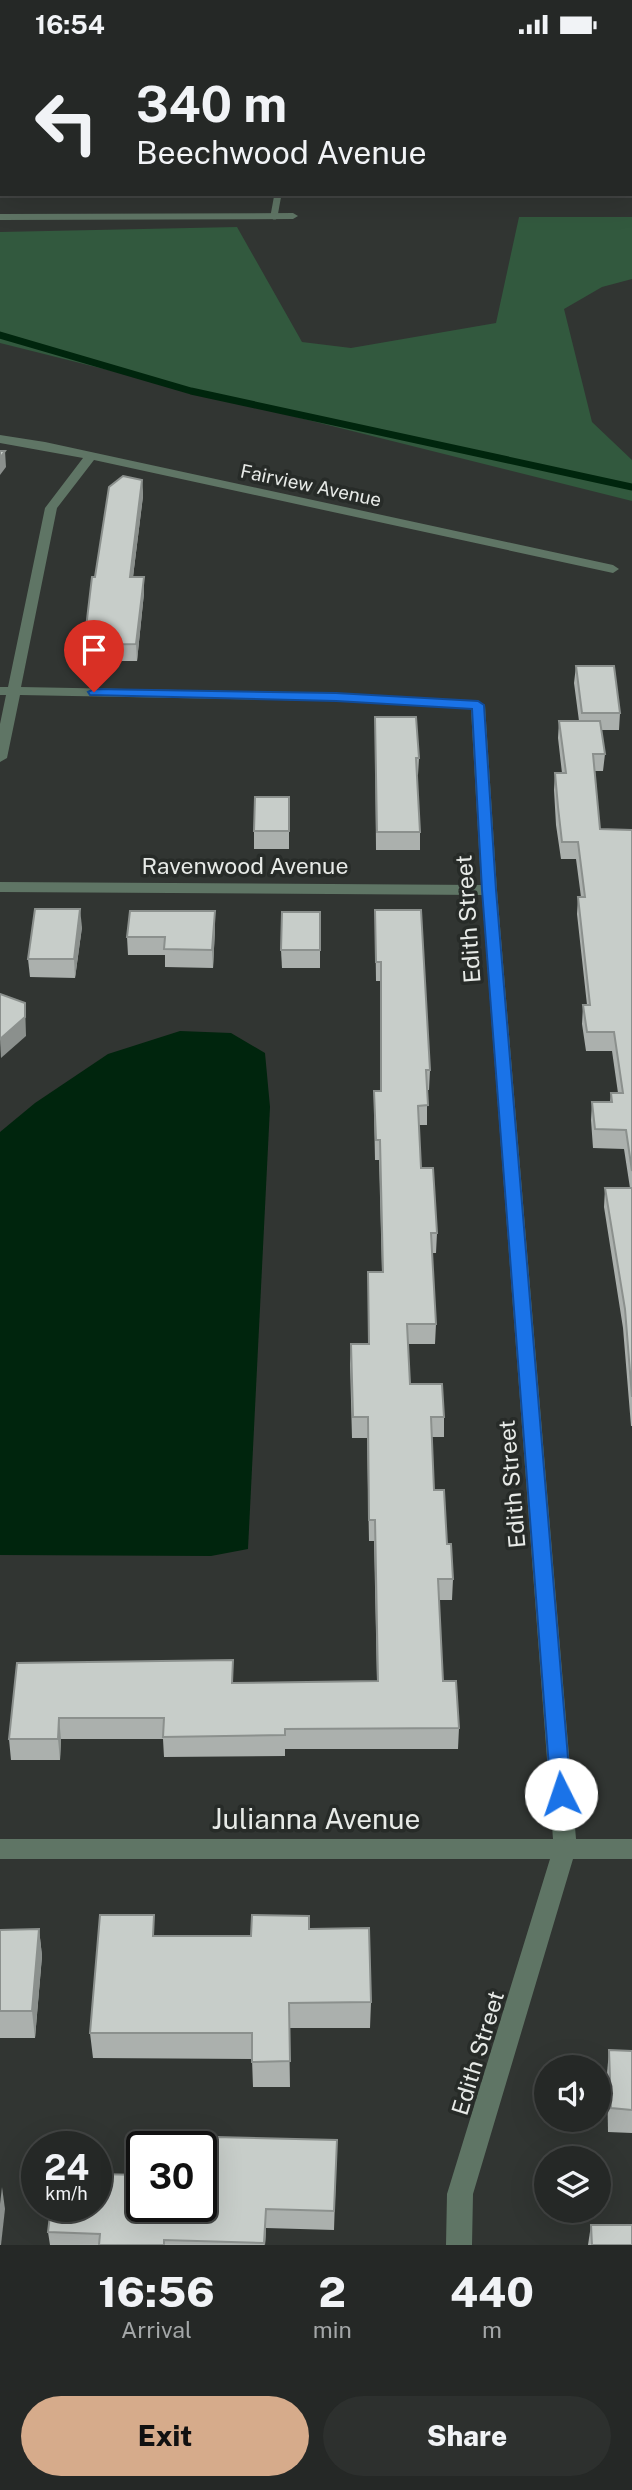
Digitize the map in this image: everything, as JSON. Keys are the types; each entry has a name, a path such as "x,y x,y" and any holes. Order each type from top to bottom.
{"street":[{"path":"0,217 293,216"},
{"name":"Fairview Avenue","path":"0,439 614,569"},
{"path":"0,758 7,691 51,508 90,457"},
{"name":"Edith Street","path":"7,691 336,697 478,705 489,890 565,1848 460,2195 459,2245"},
{"name":"Ravenwood Avenue","path":"0,887 489,890"},
{"name":"Julianna Avenue","path":"0,1849 632,1849"}],"lane":[{"path":"274,216 278,196"}],"shaded area":[{"path":"519,217 632,217 632,279 602,287 564,309 592,422 632,460 632,501 0,343 0,232 237,227 302,342 351,348 496,323"},
{"path":"180,1031 231,1033 265,1053 270,1107 248,1549 211,1556 0,1555 0,1132 35,1103 108,1054"}],"building":[{"path":"123,476 142,480 130,577 144,577 136,644 84,645 92,577 95,577 109,487"},
{"path":"576,666 614,666 620,713 582,713"},
{"path":"375,717 416,717 420,832 377,832"},
{"path":"559,721 600,721 605,754 593,754 600,829 632,830 632,1171 626,1130 595,1129 592,1102 612,1102 611,1093 623,1093 614,1032 587,1032 583,1005 590,1005 578,897 585,897 578,842 562,842 555,773 566,773"},
{"path":"255,797 289,797 289,831 254,831"},
{"path":"35,909 80,909 74,959 28,959"},
{"path":"375,910 421,910 430,1070 426,1070 428,1105 418,1106 421,1168 433,1168 437,1233 431,1233 436,1324 407,1324 410,1384 442,1384 444,1417 431,1417 434,1490 444,1490 447,1544 451,1544 453,1579 438,1579 443,1681 456,1681 459,1728 285,1729 285,1735 163,1737 164,1718 59,1718 58,1739 9,1739 17,1663 233,1660 232,1683 378,1681 375,1520 369,1520 368,1417 353,1417 351,1344 369,1344 368,1272 383,1272 380,1140 376,1140 374,1091 381,1091 381,962 376,962"},
{"path":"130,911 215,911 212,950 164,949 165,937 127,937"},
{"path":"282,912 320,912 320,950 281,950"},
{"path":"0,994 25,1003 25,1017 0,1039"},
{"path":"605,1188 632,1188 632,1397 625,1309"},
{"path":"100,1915 154,1915 153,1936 251,1936 252,1915 309,1916 309,1929 369,1928 371,2002 289,2003 290,2061 252,2062 252,2033 90,2033"},
{"path":"39,1929 32,2011 0,2011 0,1930"},
{"path":"609,2050 632,2051 632,2110 611,2108"},
{"path":"217,2137 337,2140 334,2211 266,2209 264,2243 164,2240 164,2245 99,2245 100,2234 48,2232 49,2222 112,2222 112,2174 126,2175 126,2222 217,2222"},
{"path":"591,2225 632,2225 632,2245 592,2245"}],"waterway":[{"path":"0,335 191,391 632,487"}],"route":[{"path":"94,692 336,697 478,705 489,890 561,1794"}]}
